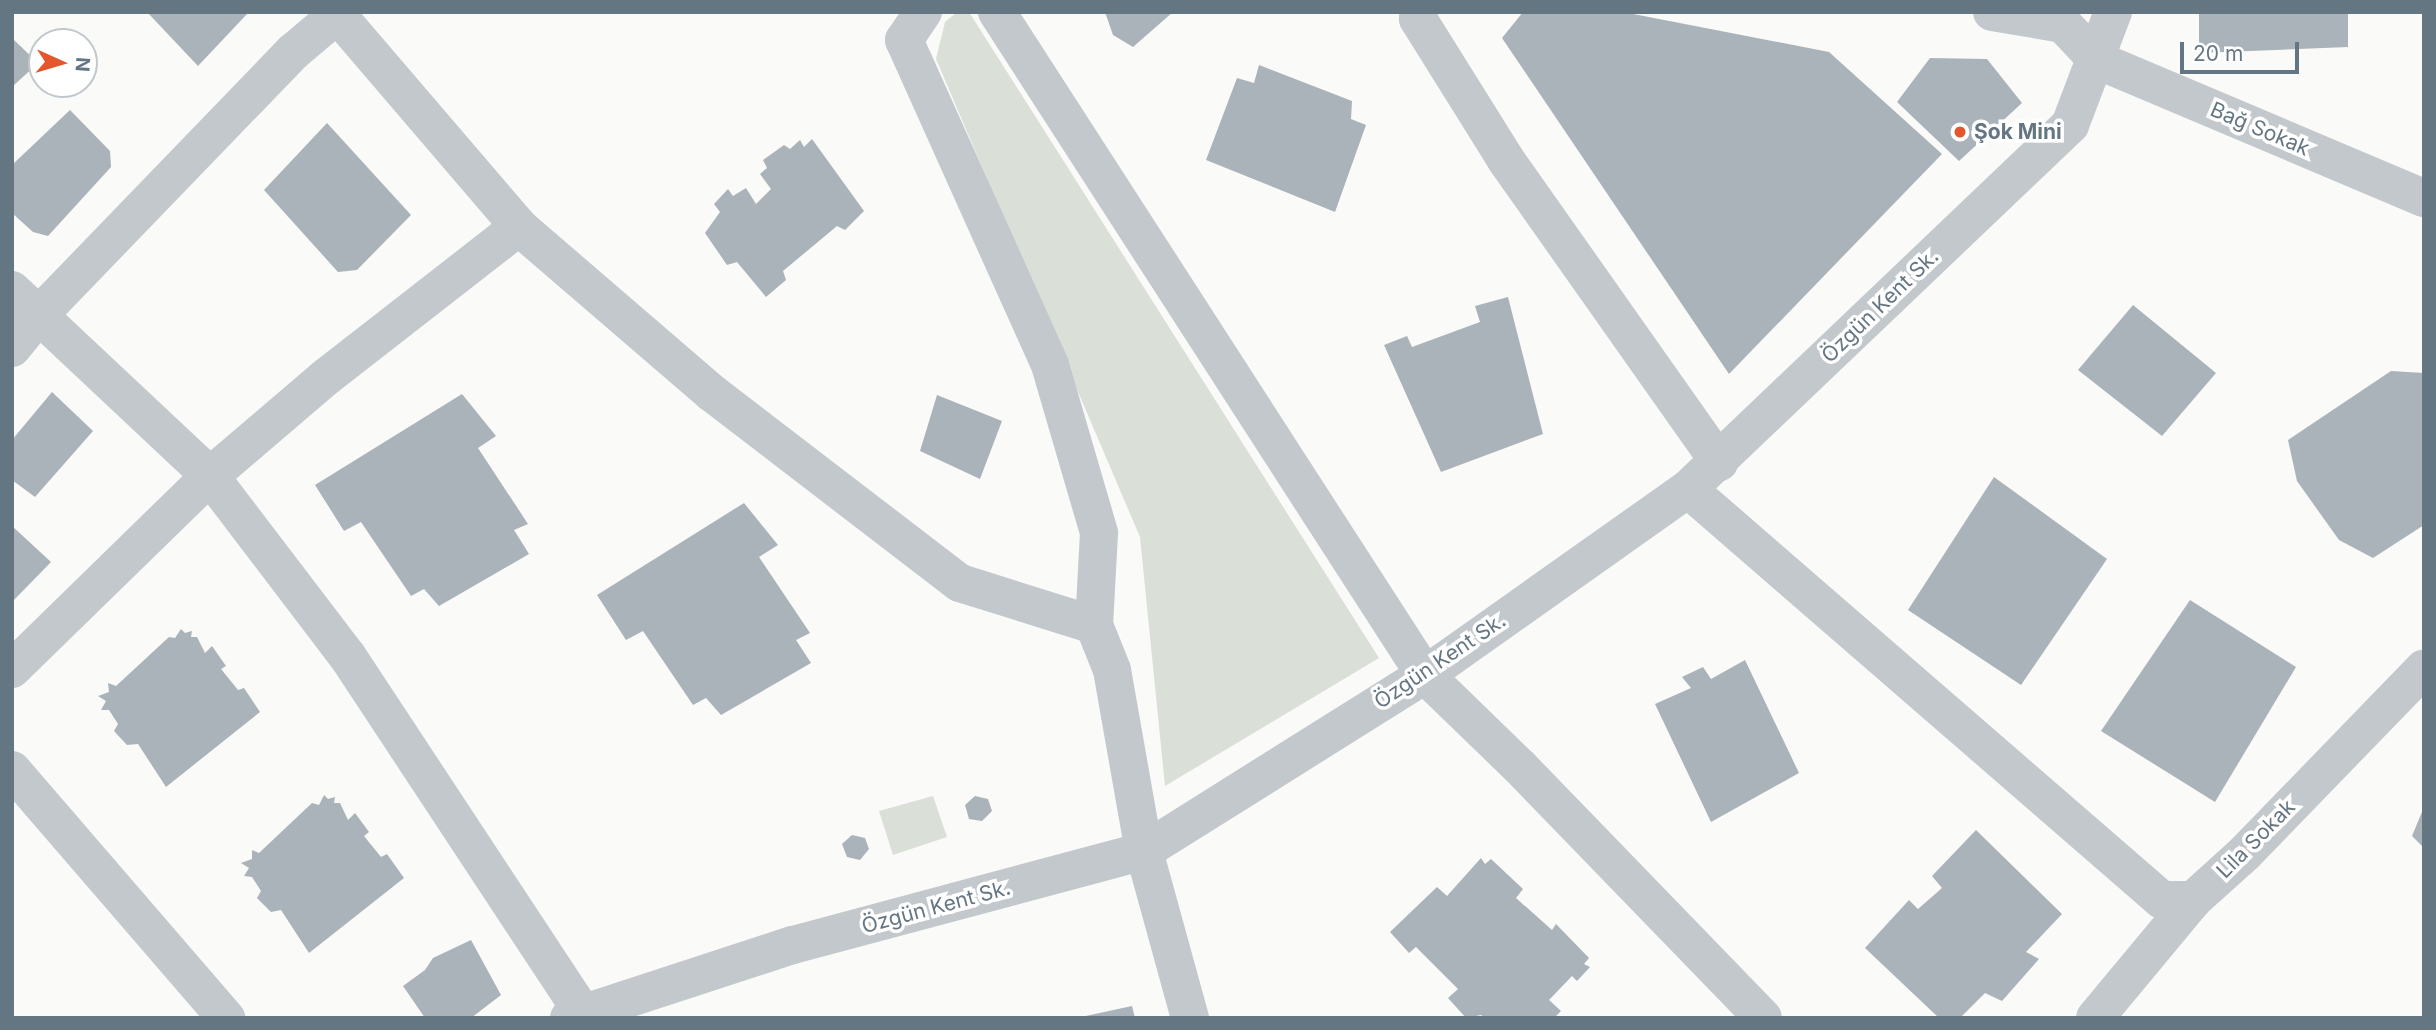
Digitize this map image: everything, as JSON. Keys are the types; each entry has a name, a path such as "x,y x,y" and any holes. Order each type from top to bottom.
{"street":[{"path":"923,12 904,40 1050,365 1099,533 1094,625 1112,670 1144,850 1190,1018"},
{"path":"997,12 1425,675 1520,767 1763,1018"},
{"path":"1419,12 1418,19 1506,160 1718,462"},
{"path":"1992,12 2063,24 2097,61"},
{"name":"Özgün Kent Sk.","path":"579,1016 793,945 1144,850 1425,675 1688,489 2070,125 2097,61 2113,12"},
{"path":"12,348 25,303 336,13 519,227 712,393 960,583 1094,625"},
{"name":"Bağ Sokak","path":"2097,61 2424,198"},
{"path":"12,669 210,476 326,377 519,227"},
{"path":"25,303 210,476 348,657 579,1016"},
{"path":"1688,489 2162,901 2193,900"},
{"name":"Lila Sokak","path":"2095,1018 2193,900 2245,853 2424,668"},
{"path":"12,770 226,1018"}],"shaded area":[{"path":"957,12 969,12 1379,658 1165,786 1140,537 936,59 945,22"},
{"path":"933,796 947,837 893,855 879,811"}],"building":[{"path":"147,12 245,12 247,14 198,66"},
{"path":"1105,12 1173,12 1133,47 1113,35"},
{"path":"1523,12 1623,12 1829,52 1942,154 1729,374 1502,38"},
{"path":"2199,12 2348,12 2348,47 2199,53"},
{"path":"12,38 28,53 28,72 12,87"},
{"name":"Şok Mini","path":"1930,58 1987,59 2022,103 1959,161 1897,102"},
{"path":"1259,65 1352,101 1351,119 1366,125 1335,212 1206,160 1237,78 1254,83"},
{"path":"70,110 110,151 111,167 48,236 33,232 12,213 12,165"},
{"path":"327,123 411,215 357,270 338,272 264,190"},
{"path":"812,139 864,211 845,230 837,226 783,271 786,280 766,297 737,262 727,265 705,233 720,212 714,204 728,189 733,196 746,188 756,204 771,189 760,174 767,168 763,160 784,145 790,149 800,140 804,147"},
{"path":"1508,297 1543,434 1441,472 1384,345 1407,336 1412,347 1480,322 1475,306"},
{"path":"2133,305 2216,373 2162,436 2078,370"},
{"path":"2391,371 2424,373 2424,525 2373,558 2339,540 2297,481 2288,440"},
{"path":"52,392 93,431 35,497 12,480 12,440"},
{"path":"462,394 496,436 478,448 528,524 514,530 529,554 439,606 424,589 411,596 361,522 344,531 315,485"},
{"path":"937,395 1002,421 980,479 920,451"},
{"path":"1994,477 2107,559 2021,685 1908,610"},
{"path":"744,503 778,545 759,557 810,633 796,640 811,663 721,715 706,698 693,705 643,631 626,640 597,595"},
{"path":"12,526 51,562 12,602"},
{"path":"2190,600 2296,667 2215,802 2101,731"},
{"path":"181,629 185,633 192,631 191,637 197,637 205,653 212,646 226,666 221,669 238,690 244,688 260,712 166,787 138,744 127,745 114,731 118,724 109,710 101,710 106,701 98,696 109,692 108,683 116,686 169,637 175,638"},
{"path":"1745,660 1799,773 1711,822 1655,704 1691,688 1682,677 1703,667 1711,679"},
{"path":"324,795 328,799 335,797 334,803 340,803 348,820 355,813 369,832 364,836 381,857 387,854 404,878 309,953 281,910 271,912 257,898 261,891 252,877 244,876 249,868 241,863 252,859 252,850 259,853 312,803 319,805"},
{"path":"975,796 988,799 992,811 982,821 969,819 965,805"},
{"path":"2424,807 2424,848 2412,836"},
{"path":"1976,830 2062,914 2026,952 2039,959 2002,1001 1985,993 1960,1018 1939,1018 1865,948 1909,900 1918,909 1942,888 1932,876"},
{"path":"852,835 865,838 869,849 860,860 847,857 842,844"},
{"path":"1481,858 1485,864 1491,859 1523,889 1516,898 1552,930 1556,924 1589,958 1584,964 1590,967 1577,981 1572,976 1549,1000 1561,1011 1554,1018 1485,1018 1481,1015 1466,1018 1448,998 1458,989 1416,947 1409,953 1390,932 1437,887 1447,896"},
{"path":"471,940 501,995 471,1018 425,1018 403,986 425,970 433,958"},
{"path":"1132,1006 1135,1018 1081,1018 1081,1017"}],"place":[{"name":"Şok Mini","path":"1960,132"}]}
